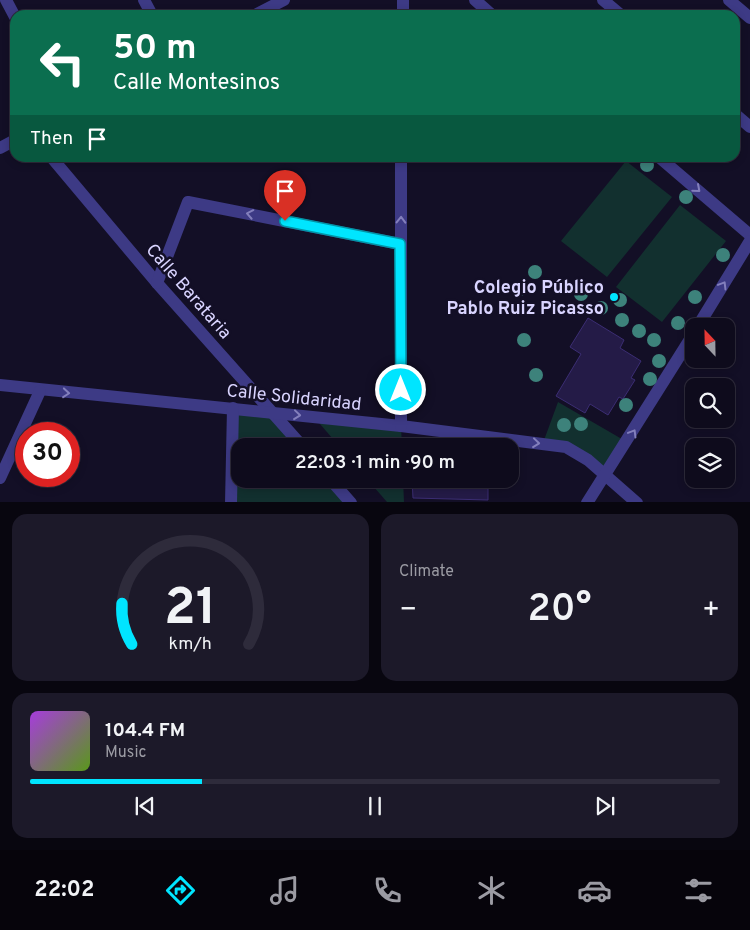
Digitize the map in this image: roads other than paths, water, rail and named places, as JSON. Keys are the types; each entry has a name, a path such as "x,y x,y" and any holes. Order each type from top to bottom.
{"street":[{"path":"264,10 284,0"},
{"path":"474,0 486,10"},
{"path":"603,0 614,10"},
{"path":"729,0 750,18"},
{"path":"740,118 750,127"},
{"name":"Calle Barataria","path":"55,162 157,283 295,438"},
{"path":"401,162 401,426"},
{"path":"665,162 750,235"},
{"path":"157,283 188,202 400,244"},
{"path":"703,318 750,241"},
{"path":"587,502 627,442 685,348"},
{"name":"Calle Solidaridad","path":"0,385 40,391 233,408 401,426 566,447 588,460 637,502"},
{"path":"0,478 40,391"},
{"path":"231,502 233,408"},
{"path":"338,488 351,502"}],"place":[{"name":"Colegio Público Pablo Ruiz Picasso","path":"614,297"}]}
